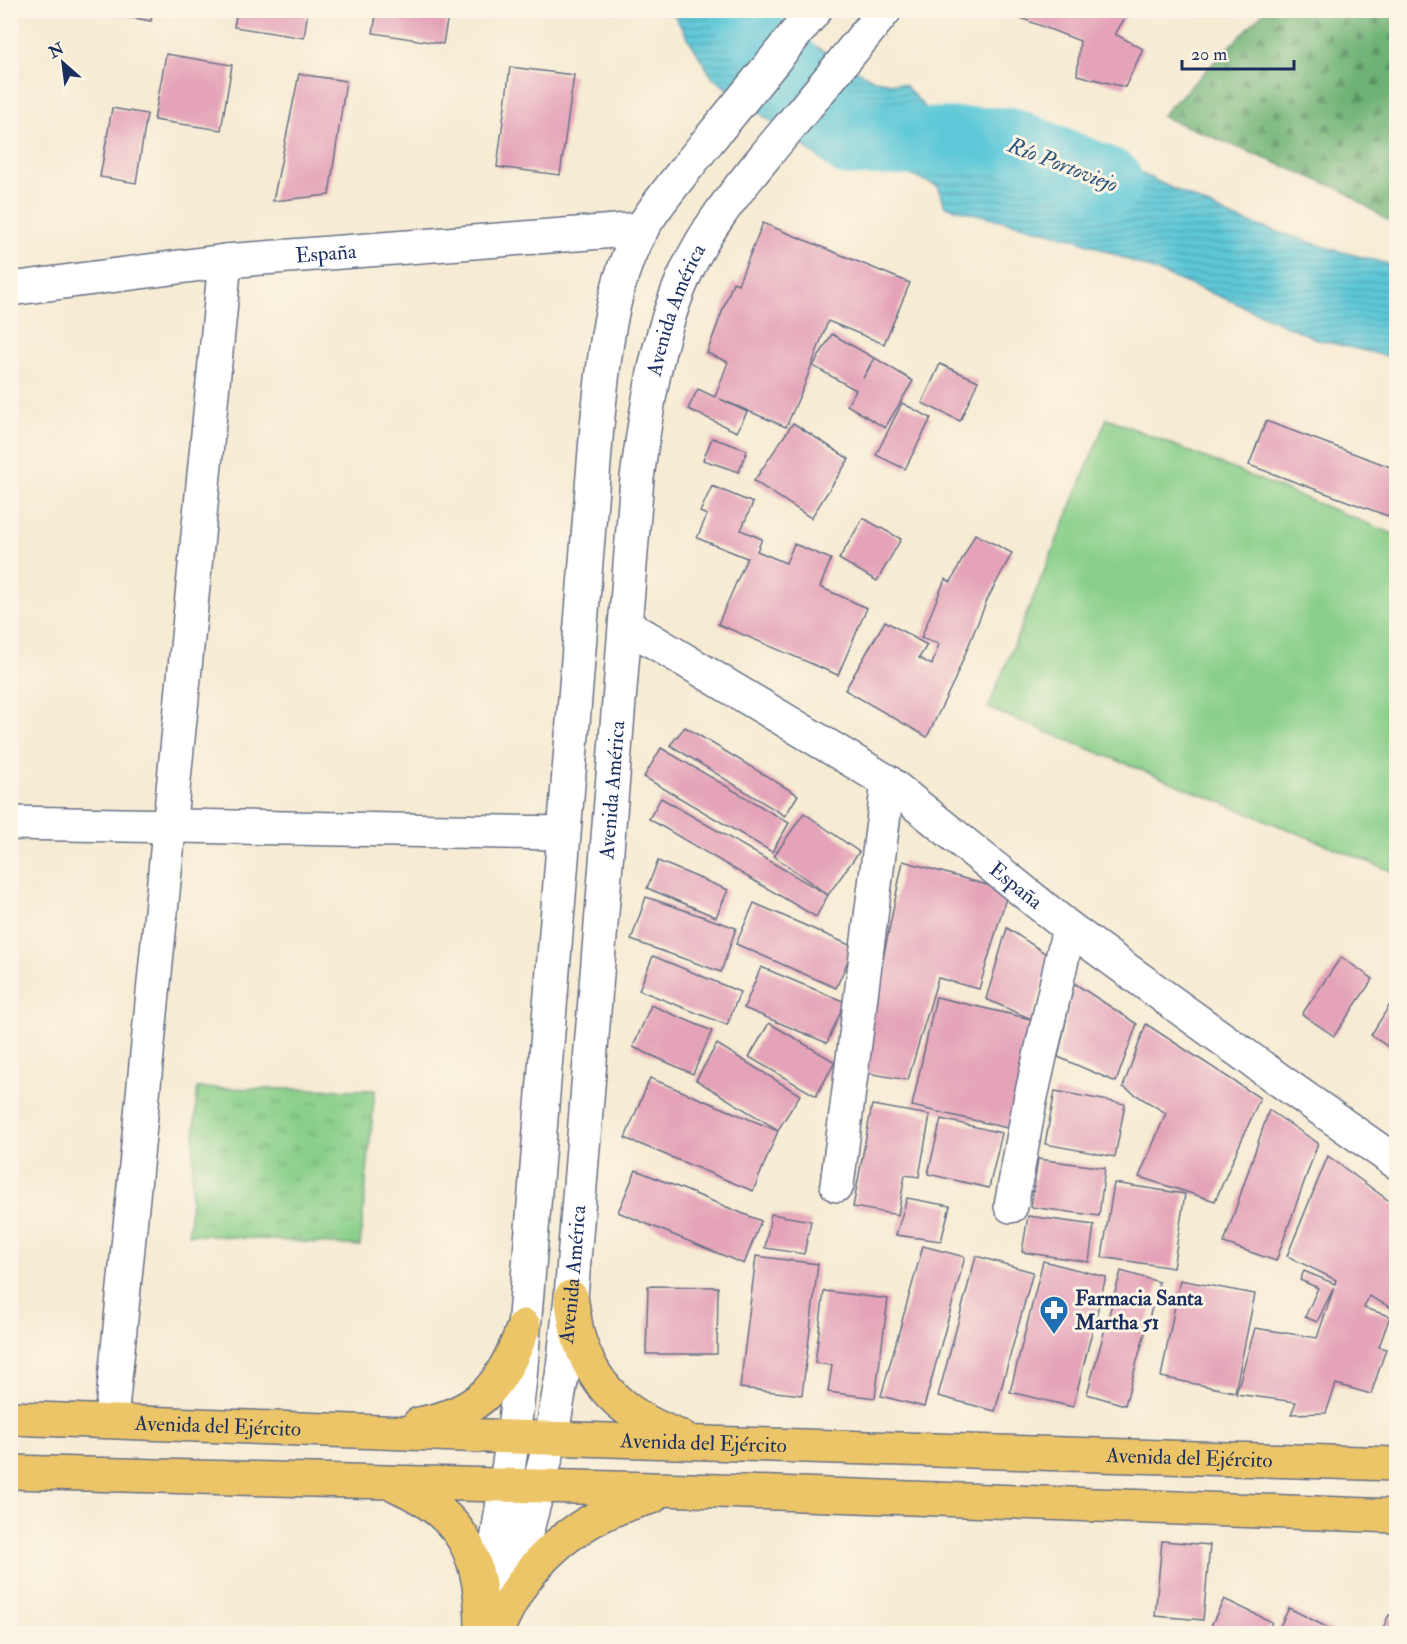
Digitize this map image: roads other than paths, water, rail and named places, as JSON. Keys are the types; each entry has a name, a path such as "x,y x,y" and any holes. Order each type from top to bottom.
{"main road":[{"path":"571,1297 579,1341 591,1368 607,1392 645,1422 697,1443"},
{"path":"371,1431 442,1420 462,1412 479,1400 508,1366 524,1326"},
{"name":"Avenida del Ejército","path":"10,1418 111,1420 513,1437 1396,1464"},
{"path":"10,1473 691,1490 1396,1516"},
{"path":"391,1482 415,1493 441,1511 463,1538 478,1577 482,1601 482,1633"},
{"path":"494,1634 521,1585 573,1531 601,1514 630,1503 691,1490"}],"street":[{"name":"Avenida América","path":"482,1633 513,1437 524,1326 603,363 610,324 619,287 642,229 666,194 815,10"},
{"name":"Avenida América","path":"494,1634 539,1486 562,1376 571,1297 637,478 645,420 654,380 665,335 683,279 716,217 885,10"},
{"name":"España","path":"10,289 225,261 642,229"},
{"path":"111,1420 225,261"},
{"name":"España","path":"626,626 888,782 1069,928 1396,1162"},
{"path":"837,1185 888,782"},
{"path":"10,823 170,824 563,833"},
{"path":"1011,1206 1030,1101 1069,928"}],"water":[{"path":"663,11 760,11 764,17 874,80 905,85 926,109 935,129 972,154 1004,154 1059,134 1234,218 1335,250 1396,266 1396,358 1319,340 1231,301 1076,239 945,206 938,186 900,171 827,164 712,77 674,15"}],"waterway":[{"name":"Río Portoviejo","path":"742,10 850,142 1010,141 1109,182"}],"place":[{"name":"Farmacia Santa Martha 51","path":"1054,1336"}]}
